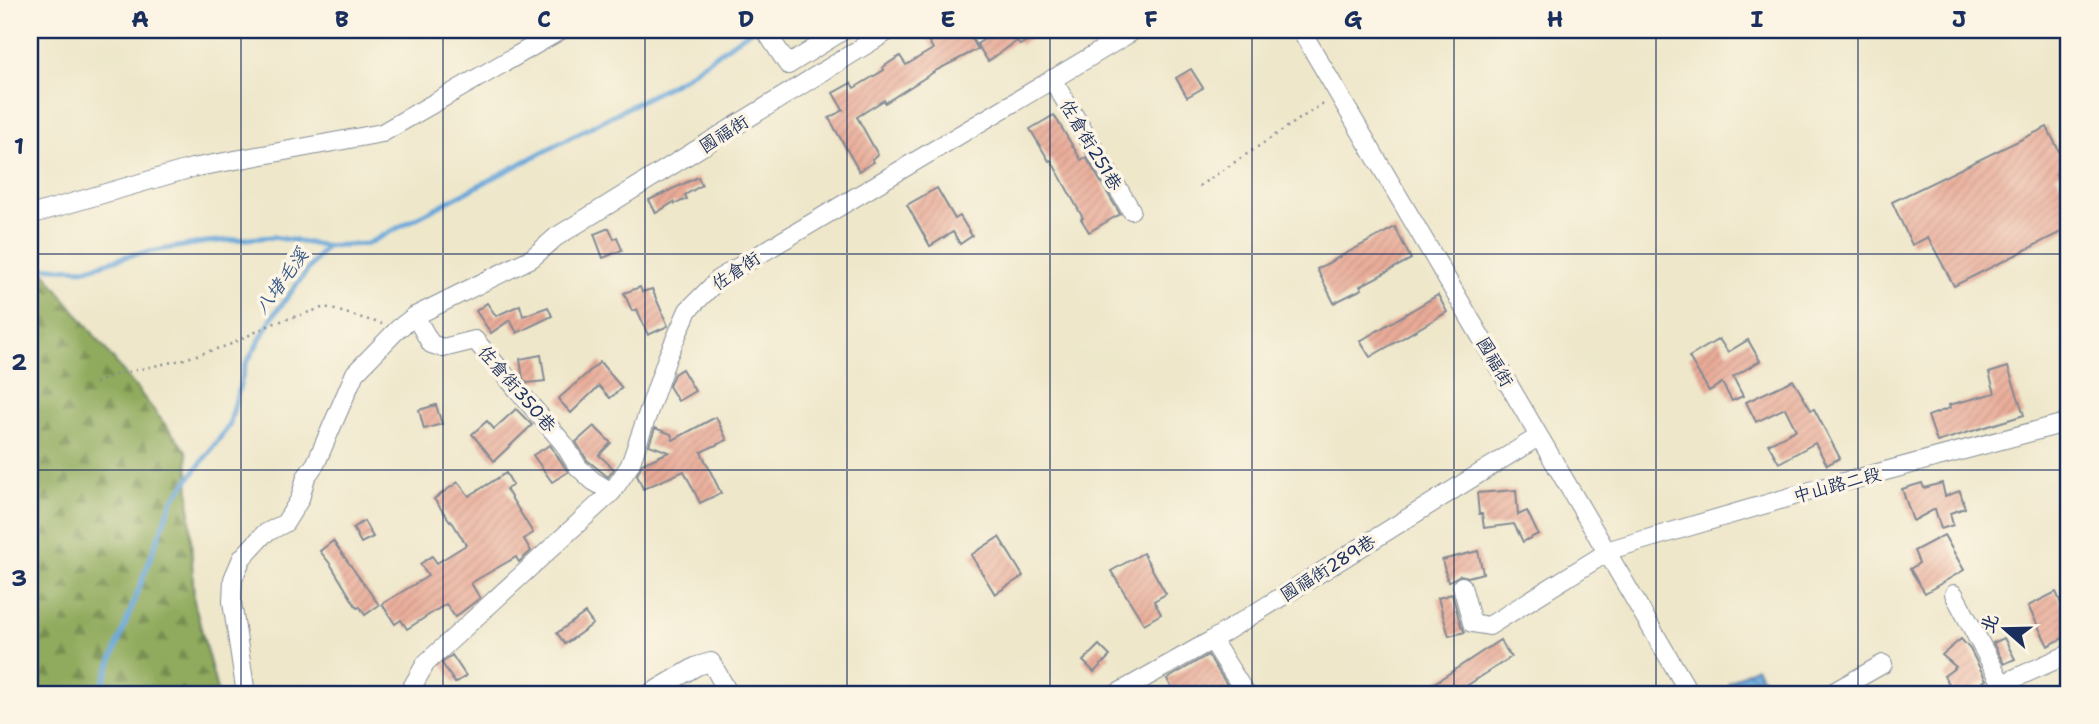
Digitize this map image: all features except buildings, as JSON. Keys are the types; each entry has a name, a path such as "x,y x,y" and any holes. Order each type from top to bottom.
{"street":[{"path":"30,215 192,168 382,133 561,30"},
{"path":"765,30 788,65 844,30"},
{"name":"國福街","path":"246,694 232,603 233,579 242,558 264,534 285,523 300,499 306,477 316,463 355,373 398,329 415,316 532,258 556,237 890,30"},
{"name":"佐倉街","path":"408,694 426,663 612,492 630,465 667,358 688,310 720,278 1135,30"},
{"name":"國福街","path":"1301,30 1690,694"},
{"name":"佐倉街251巷","path":"1052,79 1131,210"},
{"name":"佐倉街350巷","path":"415,316 430,344 443,348 475,340 564,444 578,467 593,481 612,492"},
{"name":"中山路二段","path":"1462,586 1472,623 1489,626 1606,552 1814,490 2069,422"},
{"name":"國福街289巷","path":"1116,694 1212,640 1538,437"},
{"path":"1954,594 2000,689 2069,654"},
{"path":"1212,640 1246,694"},
{"path":"661,692 697,666 710,662 729,694"},
{"path":"1830,694 1882,664"}],"path":[{"path":"1199,186 1337,94"},
{"path":"94,383 114,375 181,360 229,345 272,324 325,307 398,329"}],"green space":[{"path":"30,254 187,452 194,601 218,694 30,694"}],"water":[{"path":"1756,667 1769,690 1761,694 1735,694 1728,683"}],"waterway":[{"name":"八堵毛溪","path":"99,694 172,501 229,426 245,366 273,316 326,246 367,244 682,79 751,30"},
{"path":"30,267 86,269 131,255 206,242 273,237 326,246"}]}
